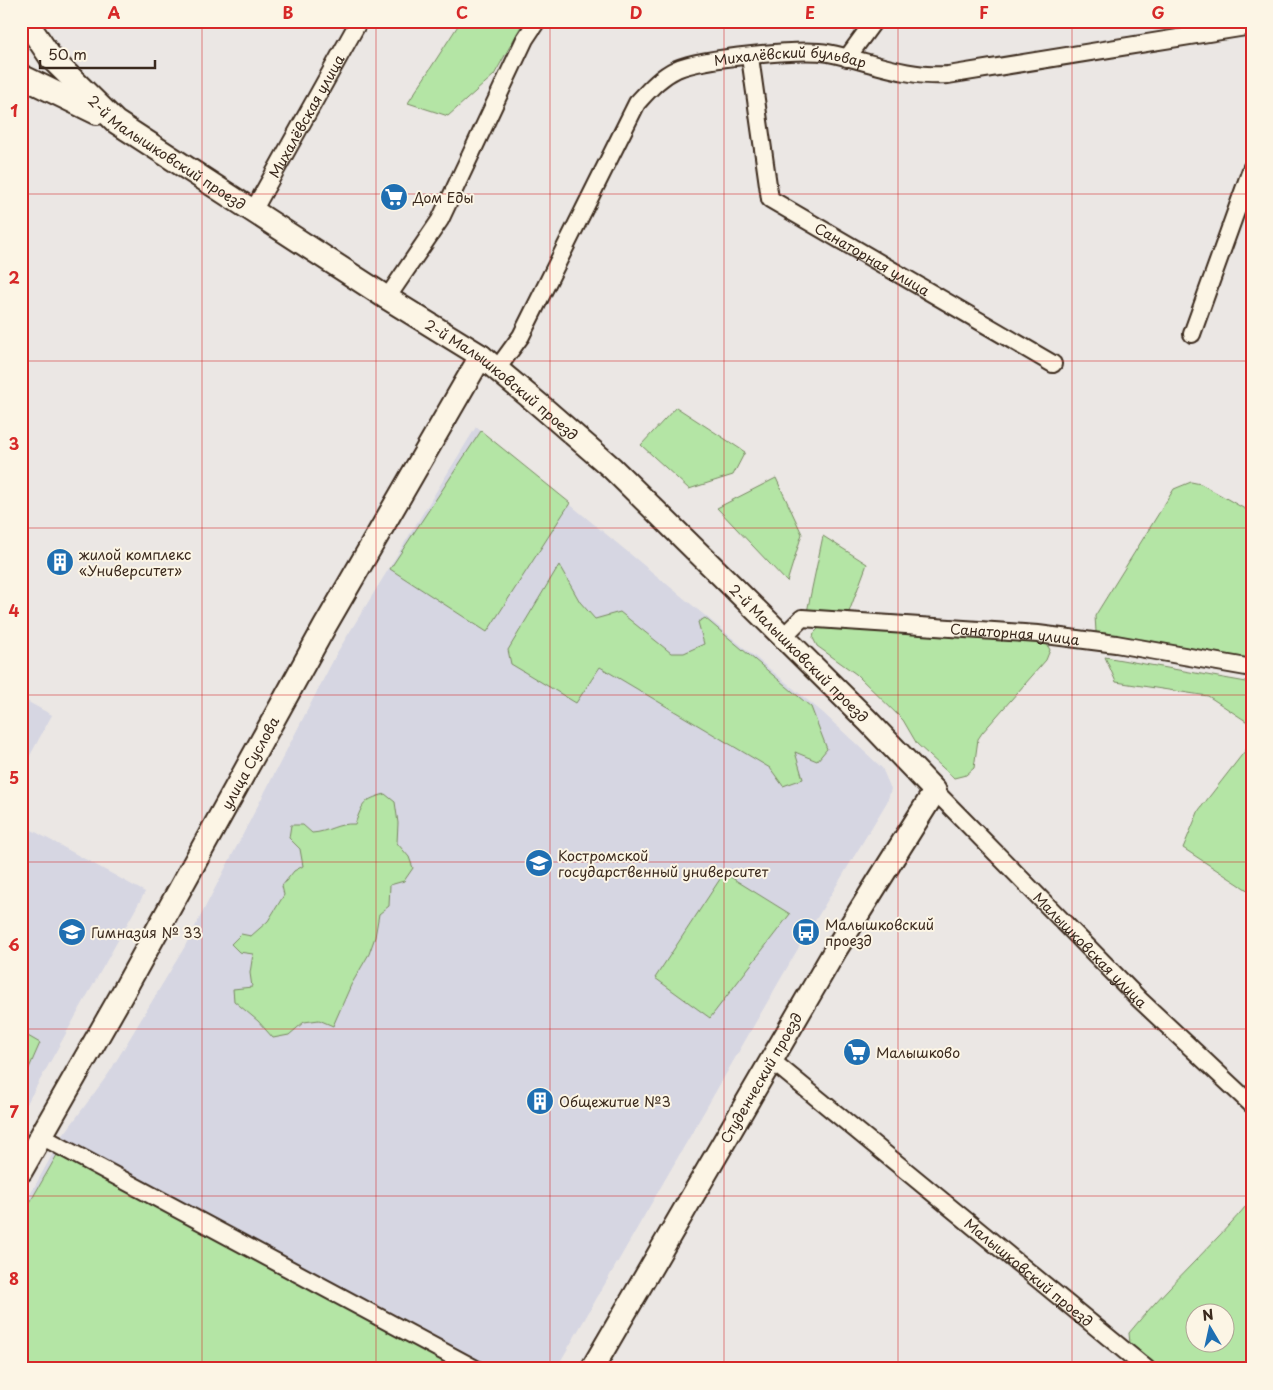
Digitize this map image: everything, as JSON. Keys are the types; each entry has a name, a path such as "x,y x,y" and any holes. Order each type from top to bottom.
{"street":[{"name":"2-й Малышковский проезд","path":"26,21 51,58 116,122 489,363 612,468 784,636 935,791"},
{"name":"Михалёвская улица","path":"253,211 359,21"},
{"path":"387,298 440,220 525,39 536,21"},
{"path":"847,58 874,21"},
{"name":"Михалёвский бульвар","path":"489,363 521,336 636,103 656,82 676,70 697,62 804,51 826,52 925,77 948,75 1252,26"},
{"name":"Санаторная улица","path":"750,57 770,199 1053,364"},
{"path":"21,76 116,122"},
{"path":"1192,334 1252,167"},
{"name":"улица Суслова","path":"21,1171 126,988 325,626 489,363"},
{"name":"Санаторная улица","path":"784,636 802,618 1038,634 1116,644 1252,668"},
{"name":"Студенческий проезд","path":"592,1369 836,949 935,791"},
{"name":"Малышковская улица","path":"935,791 1140,1000 1252,1104"},
{"name":"Малышковский проезд","path":"771,1060 1147,1369"},
{"path":"41,1136 476,1369"}],"shaded area":[{"name":"Костромской государственный университет","path":"476,427 822,712 882,768 891,789 887,802 812,926 806,924 798,937 803,940 556,1369 496,1369 367,1299 329,1369 21,1369 21,1211 62,1137 109,1073 184,948 338,651"},
{"path":"21,698 52,715 21,772"},
{"name":"Гимназия № 33","path":"21,824 145,892 21,1114"}],"green space":[{"path":"461,21 524,21 494,75 448,116 408,103"},
{"path":"676,407 745,452 733,475 689,489 641,445"},
{"path":"481,431 570,503 487,632 390,569"},
{"path":"776,478 802,534 787,582 717,508"},
{"path":"1191,482 1201,484 1252,513 1252,660 1101,635 1096,632 1095,616 1174,489"},
{"path":"823,536 867,564 849,612 807,612"},
{"path":"559,565 580,602 595,619 620,612 671,653 684,653 704,644 698,622 705,618 811,707 827,749 817,761 795,752 803,779 783,786 770,768 600,667 576,703 511,664 508,650"},
{"path":"821,626 1046,642 1050,650 1046,660 978,739 974,768 966,775 954,778 917,744 903,720 856,674 817,646 813,638 814,633"},
{"path":"1105,657 1252,683 1252,725 1208,696 1116,682"},
{"path":"1252,742 1252,893 1183,848 1199,810"},
{"path":"385,794 395,802 398,823 397,843 409,857 413,868 404,881 390,885 389,906 379,914 375,937 369,954 351,985 333,1026 319,1020 304,1022 289,1035 273,1038 258,1021 234,1001 233,989 252,987 250,973 253,954 239,952 231,944 241,934 251,936 268,921 284,895 282,886 294,871 303,866 300,849 289,838 291,825 303,825 312,833 355,824 365,803 372,798"},
{"path":"724,873 790,914 710,1018 655,978"},
{"path":"21,1032 40,1043 26,1075 21,1073"},
{"path":"57,1155 463,1369 21,1369 21,1218"},
{"path":"1252,1199 1252,1369 1160,1369 1130,1344 1129,1333"}],"place":[{"name":"Дом Еды","path":"394,197"},
{"name":"жилой комплекс «Университет»","path":"60,562"},
{"name":"Костромской государственный университет","path":"539,863"},
{"name":"Гимназия № 33","path":"72,932"},
{"name":"Малышковский проезд","path":"806,932"},
{"name":"Малышково","path":"857,1052"},
{"name":"Общежитие №3","path":"540,1101"}]}
